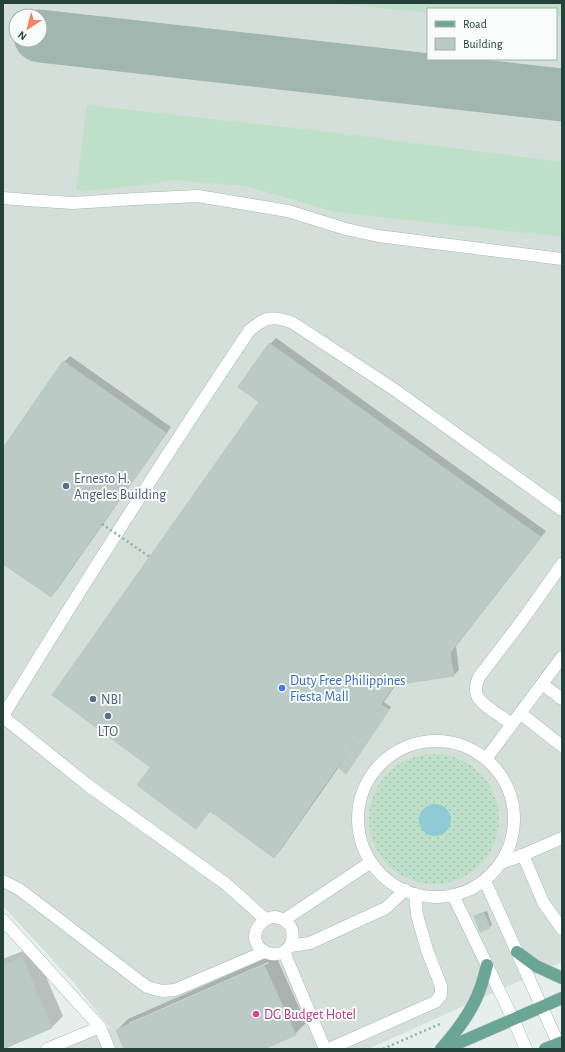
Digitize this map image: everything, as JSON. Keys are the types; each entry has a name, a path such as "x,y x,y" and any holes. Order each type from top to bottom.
{"main road":[{"path":"518,952 536,966 562,978"},
{"path":"441,1049 458,1030 470,1010 480,990 487,965"},
{"path":"445,1049 562,998"},
{"path":"545,1049 560,1043"}],"lane":[{"path":"3,198 73,203 198,196 288,211 346,229 378,236 562,260"},
{"path":"265,919 226,884 89,786 3,716 196,410 249,331 257,323 269,318 281,318 293,323 395,390 562,510"},
{"path":"512,724 478,699 475,692 476,684 478,678 521,622 562,564"},
{"path":"486,759 562,657"},
{"path":"542,684 562,699"},
{"path":"520,713 562,746"},
{"path":"445,741 466,747 486,759 500,774 510,792 514,813 512,839 501,863 485,881 454,895 434,897 410,892 386,878 371,862 362,842 358,820 361,798 369,778 384,761 402,748 423,742 445,741"},
{"path":"501,863 524,855 562,838"},
{"path":"524,855 543,902 562,929"},
{"path":"284,920 371,862"},
{"path":"3,881 19,889 147,987 162,991 175,990 264,952"},
{"path":"485,881 560,1043"},
{"path":"325,1049 287,949 293,936 290,926 284,920 274,917 265,919 258,926 255,936 258,945 264,952 274,955 287,949 310,943 386,908 410,892"},
{"path":"329,1049 434,1002 441,995 441,986 410,892"},
{"path":"454,895 526,1049"},
{"path":"3,920 100,1027 109,1049"},
{"path":"48,1049 100,1027"}],"path":[{"path":"102,524 150,557"}],"shaded area":[{"name":"Duty Free Philippines Fiesta Mall","path":"3,3 562,3 562,962 368,1049 63,1049 110,1028 74,983 3,906"}],"green space":[{"path":"329,3 562,3 562,16 557,17 557,8 427,8 427,13"},
{"path":"87,105 322,131 562,162 562,237 335,212 246,186 172,180 113,189 76,191"},
{"path":"440,754 465,761 480,773 492,788 498,806 498,832 492,850 480,865 465,877 447,883 428,884 403,877 388,865 376,850 370,832 369,813 376,788 388,773 403,761 421,755"}],"water":[{"path":"432,804 438,804 448,811 451,820 450,826 444,833 438,836 432,836 422,829 419,823 419,817 426,807"}],"building":[{"path":"269,343 541,537 450,653 454,676 394,685 274,858 52,695 259,402 238,387"},
{"name":"Ernesto H. Angeles Building","path":"63,361 166,433 51,597 3,564 3,448"},
{"path":"381,704 389,710 346,774 338,767"},
{"path":"151,767 210,811 196,829 137,785"},
{"path":"484,913 490,928 480,932 474,916"},
{"path":"22,957 52,1028 3,1049 3,965"},
{"path":"264,965 296,1035 264,1049 124,1049 116,1030"}],"taxiway":[{"path":"48,37 562,95"}],"place":[{"name":"Ernesto H. Angeles Building","path":"66,486"},
{"name":"Duty Free Philippines Fiesta Mall","path":"282,688"},
{"name":"NBI","path":"93,699"},
{"name":"LTO","path":"108,716"},
{"name":"DG Budget Hotel","path":"256,1014"}]}
